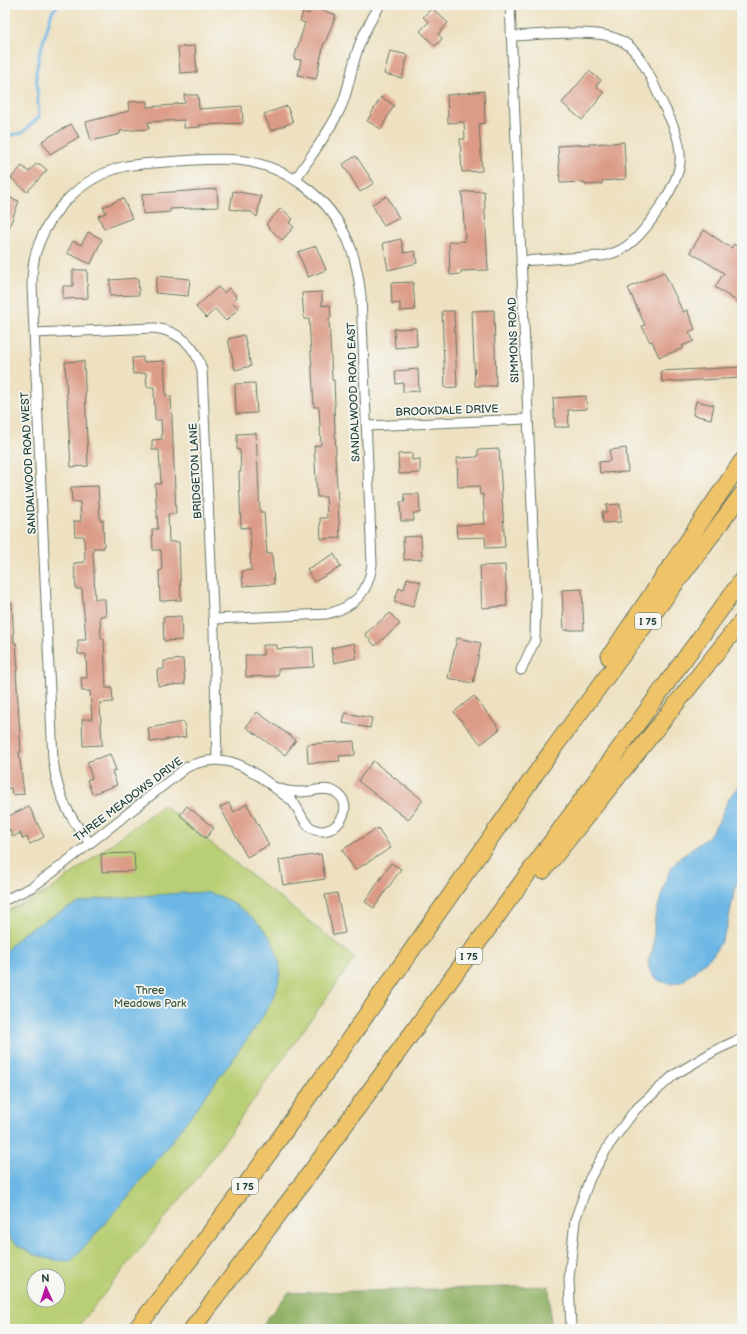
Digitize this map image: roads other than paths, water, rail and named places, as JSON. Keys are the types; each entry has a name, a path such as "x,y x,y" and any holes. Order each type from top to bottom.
{"highway":[{"path":"553,749 559,732 567,718 742,461"},
{"name":"I 75","path":"136,1329 270,1152 553,749 742,494"},
{"name":"I 75","path":"192,1329 310,1173 742,580"},
{"path":"493,923 538,877 742,621"}],"street":[{"path":"295,180 334,121 347,91 356,53 362,37 380,5"},
{"name":"SIMMONS ROAD","path":"510,5 536,598 535,640 521,670"},
{"path":"511,36 599,33 624,42 637,54 649,74 674,129 680,155 678,172 669,192 643,230 625,247 602,256 522,261"},
{"name":"SANDALWOOD ROAD EAST","path":"174,162 223,159 239,160 270,168 295,180 311,192 333,215 349,242 354,257 361,296 372,564 370,580 362,594 350,605 335,612 327,614 214,619"},
{"name":"SANDALWOOD ROAD WEST","path":"89,842 65,806 59,792 53,760 32,284 33,268 36,252 42,237 58,209 69,197 82,187 110,171 131,166 174,162"},
{"name":"BRIDGETON LANE","path":"34,333 159,329 172,332 179,336 186,341 197,354 202,370 214,619 217,698 217,760"},
{"name":"BROOKDALE DRIVE","path":"366,426 528,419"},
{"name":"THREE MEADOWS DRIVE","path":"5,900 32,887 52,873 89,842 188,766 199,762 217,760 230,761 240,764 295,803 305,821 313,829 333,829 343,815 344,802 342,798 333,791 328,789 295,792 284,791 272,786"},
{"path":"571,1329 569,1279 575,1220 590,1178 609,1144 635,1110 674,1075 716,1050 742,1038"}],"water":[{"path":"742,782 742,873 735,888 726,932 714,954 683,981 672,984 660,981 652,975 648,961 653,949 655,917 667,877 672,867 680,858 708,837 719,821 729,798"},
{"name":"Three Meadows Park","path":"183,893 208,893 216,895 243,910 260,925 271,939 279,959 280,971 276,989 256,1027 162,1154 118,1209 71,1261 42,1257 28,1251 13,1241 8,1235 5,1224 5,953 22,934 58,913 79,903 99,899"}],"waterway":[{"path":"5,136 22,133 39,117 36,72 40,52 52,12 58,5"}]}
